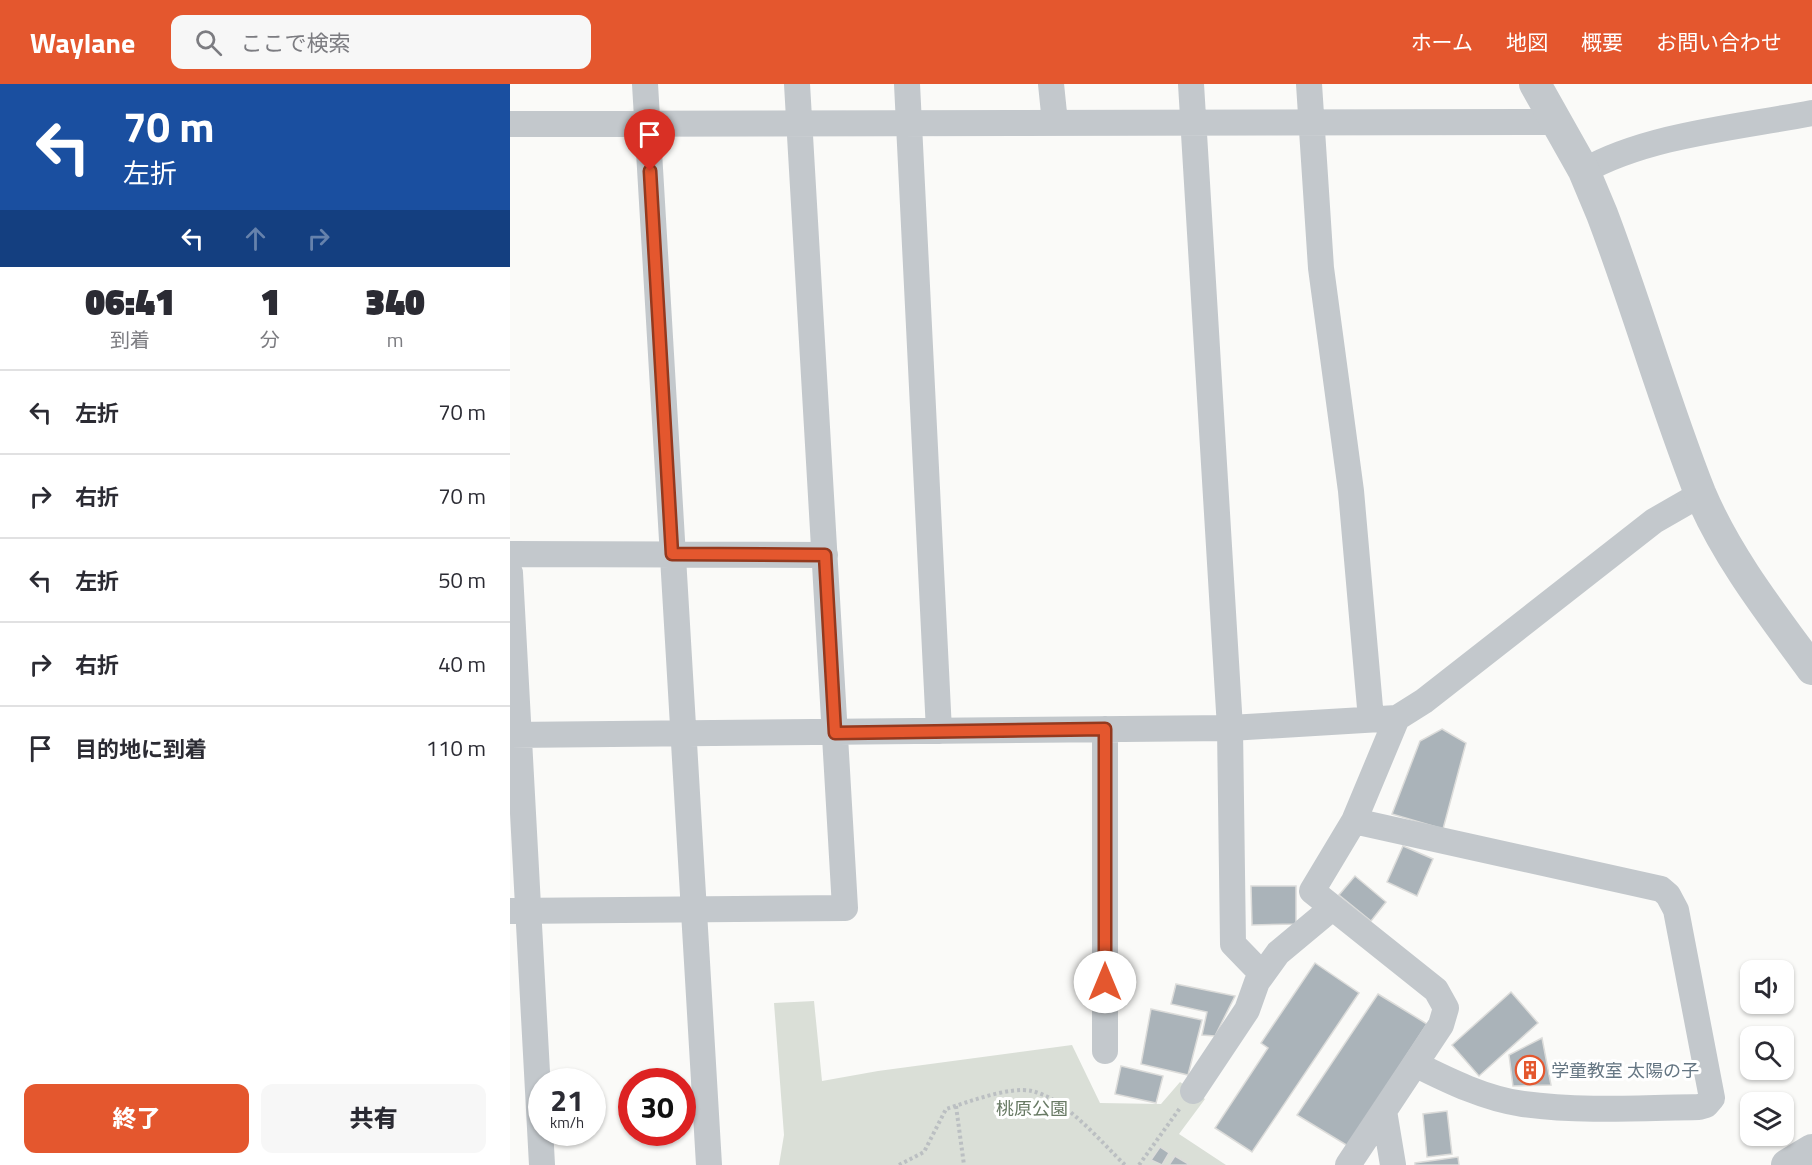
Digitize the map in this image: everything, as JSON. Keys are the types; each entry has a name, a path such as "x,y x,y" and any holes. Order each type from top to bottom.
{"street":[{"path":"645,84 709,1165"},
{"path":"519,911 845,908 797,84"},
{"path":"907,84 939,731"},
{"path":"1051,84 1055,123"},
{"path":"1191,84 1230,728 1233,944 1262,974"},
{"path":"1309,84 1321,268 1352,491 1371,719"},
{"path":"1535,84 1584,171 1625,274 1701,494 1740,566 1812,669"},
{"path":"1584,171 1600,162 1646,145 1812,113"},
{"path":"510,124 1557,122"},
{"path":"514,735 1230,728 1397,718 1424,701 1654,521 1701,494"},
{"path":"510,554 825,555"},
{"path":"510,573 519,911 542,1165"},
{"path":"1348,1165 1445,1016 1443,999 1436,990 1312,891 1354,821 1397,718"},
{"path":"1104,1051 1105,729"},
{"path":"1354,821 1661,889 1668,895 1676,910 1713,1091 1710,1102 1699,1107 1621,1108 1523,1104 1451,1082 1415,1064"},
{"path":"1193,1091 1246,1010 1262,974 1278,953 1332,908"},
{"path":"1384,1111 1393,1165"},
{"path":"1787,1165 1812,1150"}],"path":[{"path":"899,1165 924,1152 946,1109 1000,1094 1031,1091 1074,1113 1094,1136 1125,1165"},
{"path":"1139,1165 1193,1091"},
{"path":"956,1106 964,1165"}],"green space":[{"name":"桃原公園","path":"814,1001 822,1081 878,1071 1072,1045 1100,1103 1161,1104 1180,1082 1205,1099 1179,1134 1226,1165 779,1165 784,1135 774,1003"}],"building":[{"path":"1442,729 1466,743 1443,829 1392,814 1420,741"},
{"path":"1403,846 1433,859 1417,896 1387,882"},
{"path":"1355,876 1386,902 1371,921 1339,895"},
{"path":"1251,886 1296,886 1296,924 1252,925"},
{"path":"1315,963 1359,993 1252,1152 1215,1128 1268,1048 1261,1043"},
{"path":"1176,984 1235,996 1215,1036 1202,1035 1207,1012 1171,1004"},
{"path":"1511,992 1538,1023 1479,1076 1452,1045"},
{"path":"1378,994 1427,1024 1348,1146 1297,1115"},
{"path":"1151,1009 1202,1020 1188,1075 1141,1064"},
{"name":"学童教室 太陽の子","path":"1542,1038 1551,1085 1513,1086 1509,1055"},
{"path":"1121,1066 1163,1076 1156,1103 1115,1094"},
{"path":"1447,1111 1452,1154 1427,1157 1423,1114"},
{"path":"1160,1147 1169,1153 1162,1165 1151,1160"},
{"path":"1175,1156 1190,1165 1169,1165"},
{"path":"1458,1157 1459,1165 1415,1165 1415,1163"}],"place":[{"name":"学童教室 太陽の子","path":"1530,1070"}],"route":[{"path":"650,171 672,554 825,555 835,733 1105,729 1105,982"}]}
